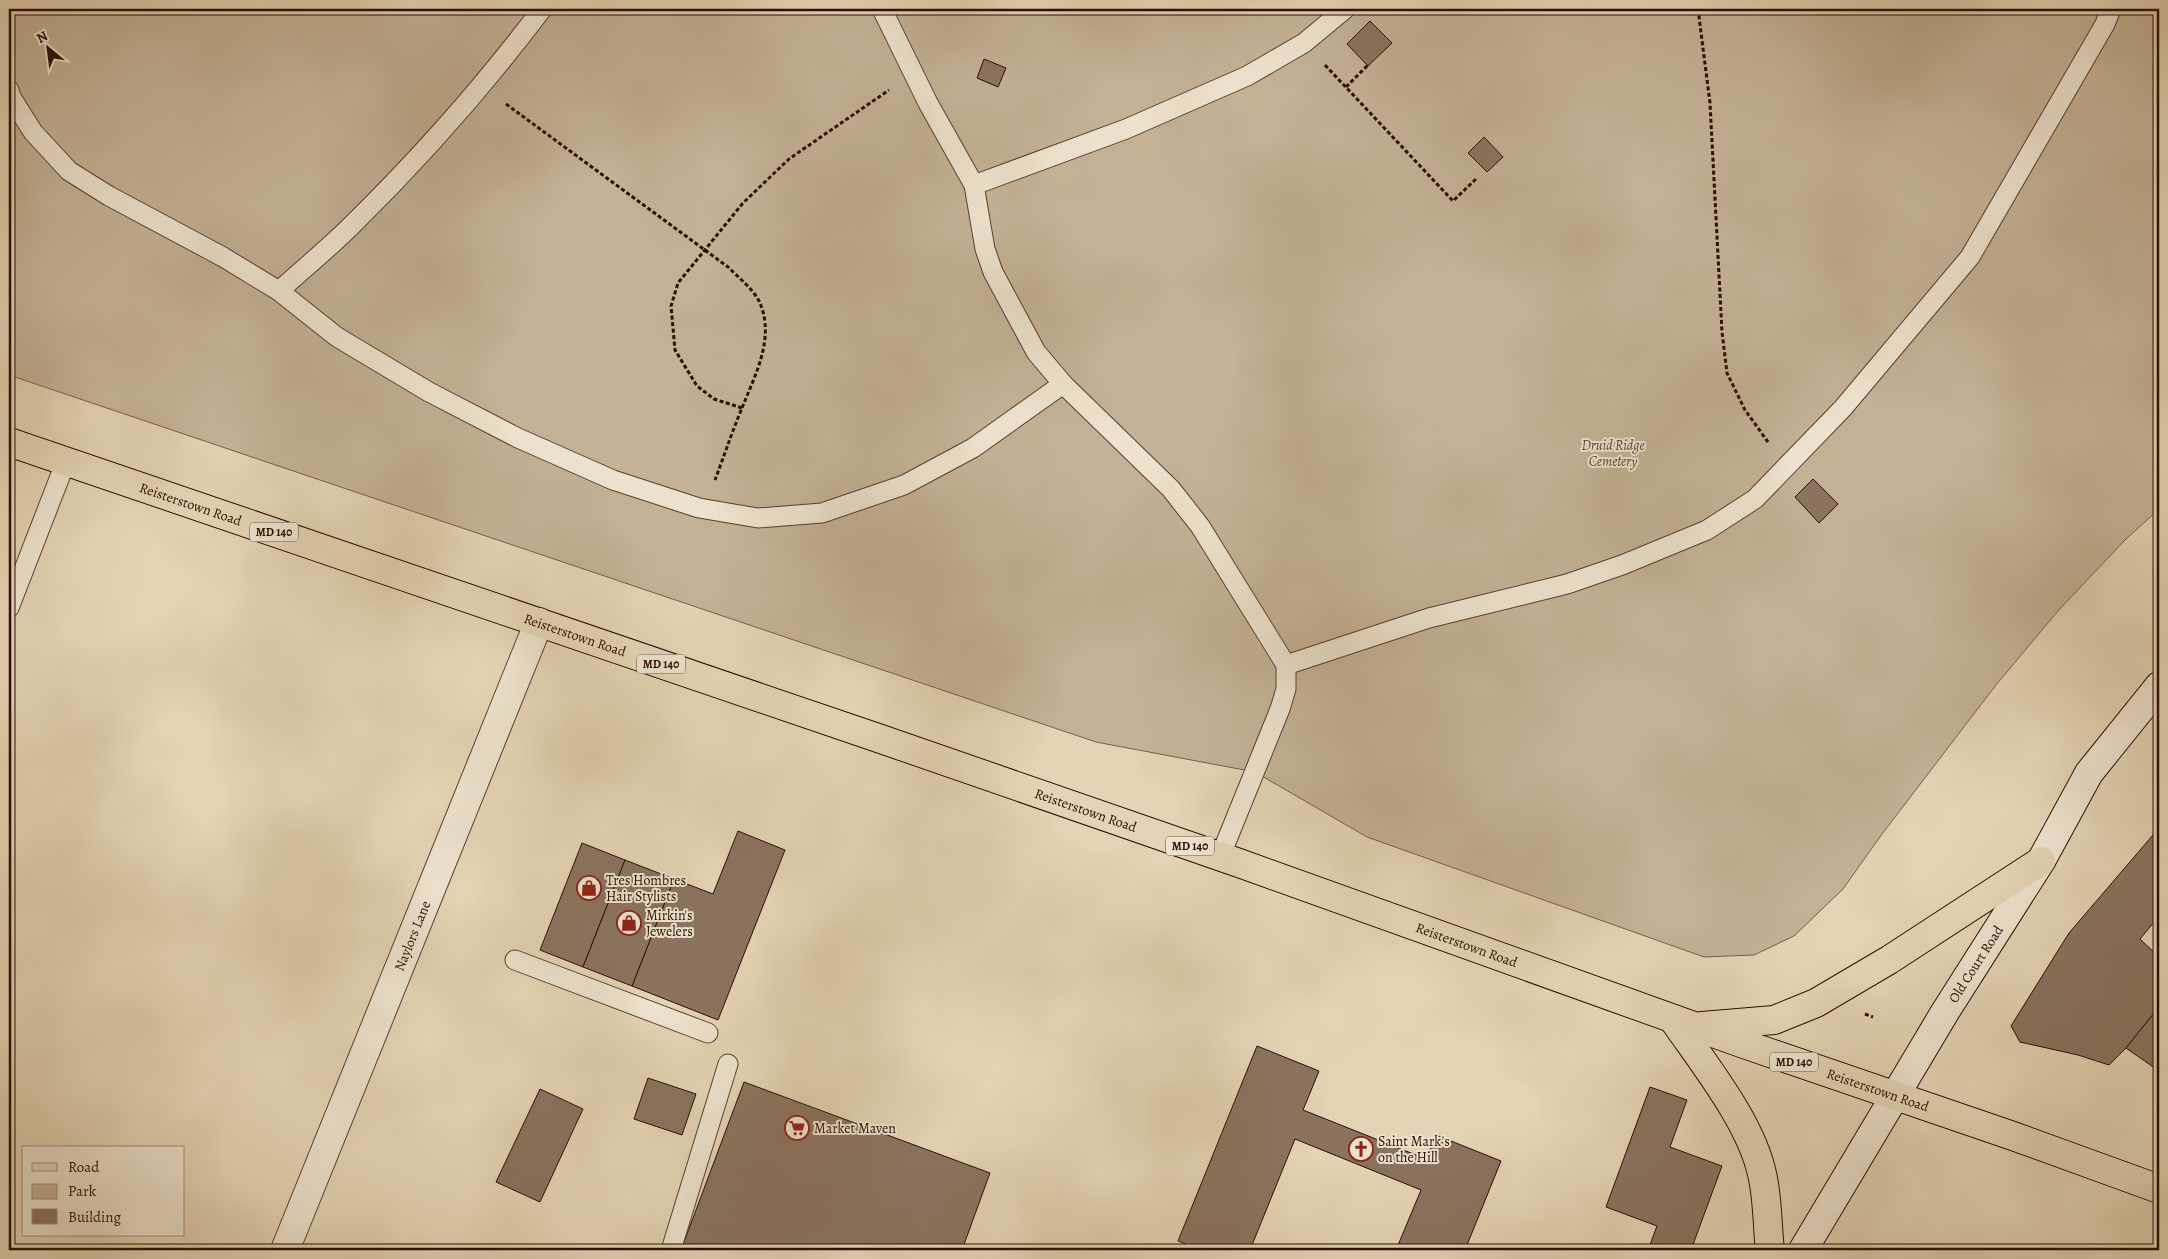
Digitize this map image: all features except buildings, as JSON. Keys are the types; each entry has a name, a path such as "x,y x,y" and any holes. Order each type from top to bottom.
{"main road":[{"name":"Reisterstown Road","path":"9,442 539,622 1220,857 1684,1023 2159,1188"},
{"name":"Naylors Lane","path":"285,1250 539,622"},
{"name":"Old Court Road","path":"1803,1250 1894,1096 2041,861 2089,773 2159,686"},
{"path":"1770,1250 1762,1174 1754,1149 1684,1023 1774,1020 1816,1002 1889,960 2041,861"}],"lane":[{"path":"279,291 351,227 434,141 481,86 542,9"},
{"path":"882,9 913,73 974,185 985,249 993,272 1036,352 1063,384 1171,489 1200,526 1286,665 1286,689 1280,709 1220,857"},
{"path":"974,185 1126,129 1247,76 1304,43 1345,9"},
{"path":"1286,665 1429,618 1567,584 1622,565 1707,530 1755,499 1843,408 1970,257 2105,24 2111,9"},
{"path":"9,90 33,132 69,171 109,196 223,257 279,291 336,337 429,392 510,434 613,480 705,509 758,518 822,513 904,485 973,448 1063,384"},
{"path":"9,608 66,461"},
{"path":"515,960 708,1033"},
{"path":"671,1250 728,1064"}],"path":[{"path":"1698,9 1710,103 1722,332 1727,373 1745,410 1766,440 1790,464"},
{"path":"1304,43 1453,201 1477,178"},
{"path":"1346,87 1368,66"},
{"path":"742,408 714,399 697,386 675,350 671,306 678,283 743,203 789,159 913,73"},
{"path":"481,86 728,267 759,301 766,326 764,345 757,374 742,408 705,509"}],"green space":[{"name":"Druid Ridge Cemetery","path":"9,9 2159,9 2159,509 2125,540 2058,611 1996,685 1882,834 1843,889 1794,936 1754,955 1704,957 1367,837 1255,772 1096,742 9,375"}],"place":[{"name":"Tres Hombres Hair Stylists","path":"589,888"},
{"name":"Mirkin's Jewelers","path":"629,923"},
{"name":"Market Maven","path":"797,1128"},
{"name":"Saint Mark's on the Hill","path":"1361,1149"}]}
